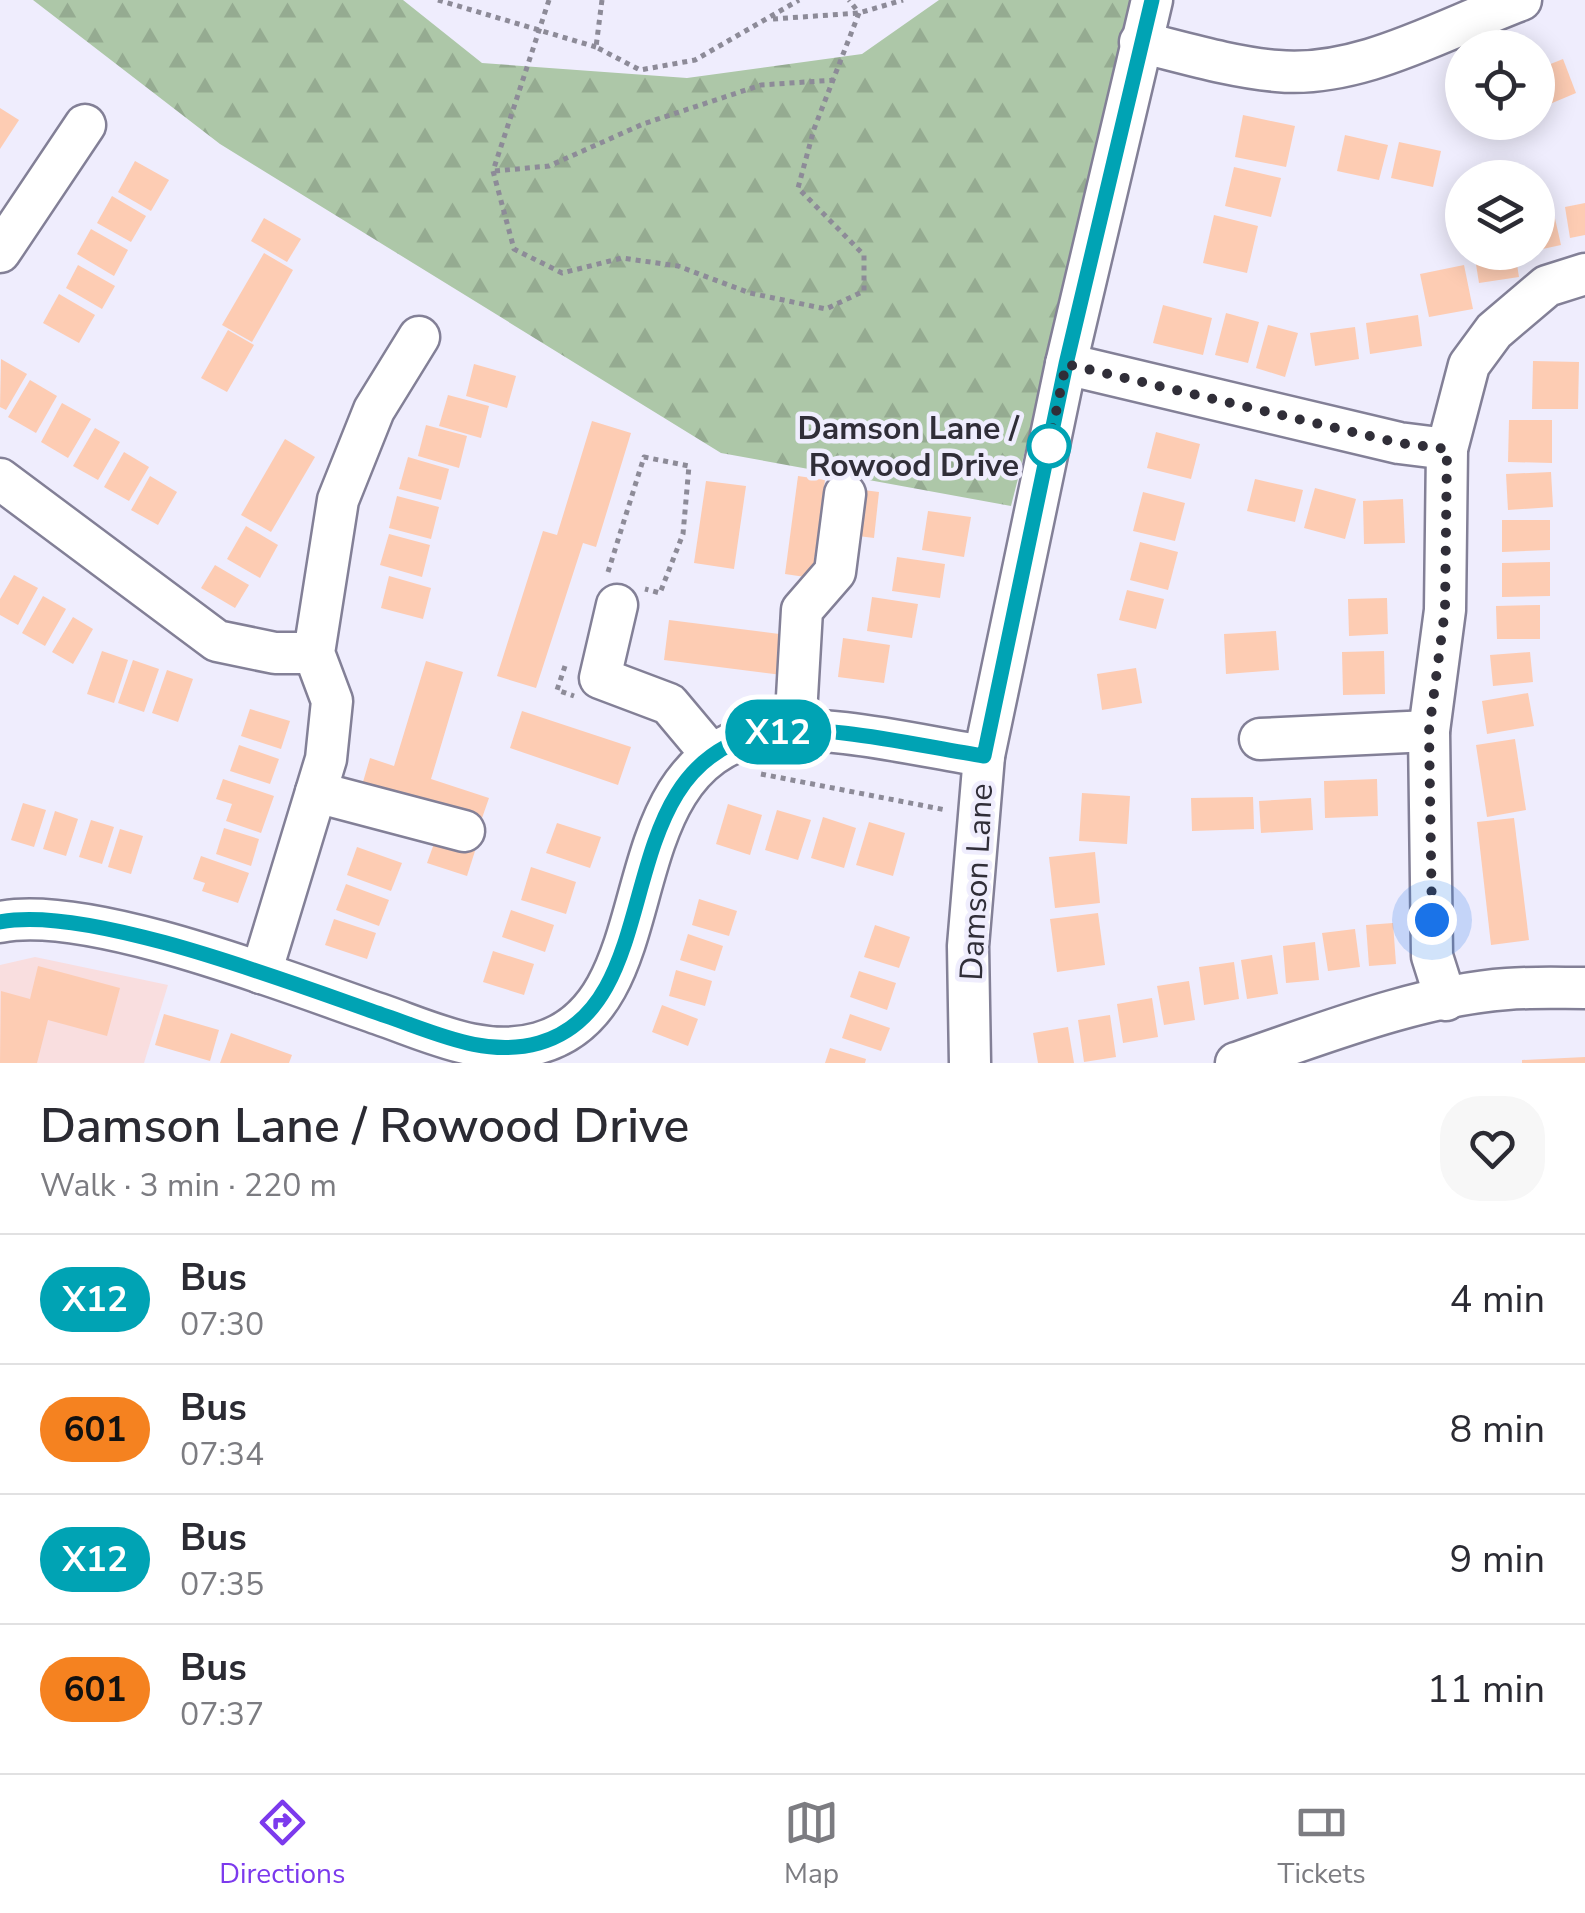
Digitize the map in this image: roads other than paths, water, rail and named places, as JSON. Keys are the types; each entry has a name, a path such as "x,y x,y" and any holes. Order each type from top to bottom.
{"street":[{"name":"Damson Lane","path":"970,1063 968,946 984,756 1066,364 1152,0"},
{"path":"1140,42 1278,71 1311,71 1350,65 1466,9 1520,0"},
{"path":"5,236 85,124"},
{"path":"1446,1000 1432,956 1429,731 1445,610 1447,449 1469,366 1494,331 1548,286 1585,274"},
{"path":"261,973 326,759 332,701 314,652 338,500 374,410 419,336"},
{"path":"1066,364 1399,443 1447,449"},
{"path":"0,478 217,642 275,653 314,652"},
{"path":"794,732 802,610 835,572 845,494"},
{"path":"621,595 600,678 669,704 729,762"},
{"path":"1260,739 1429,731"},
{"path":"0,922 49,918 261,973 479,1048 545,1053 606,992 671,798 729,762 755,736 794,732 984,756"},
{"path":"316,792 464,832"},
{"path":"1236,1063 1324,1033 1446,1000 1504,989 1585,988"}],"place":[{"name":"Damson Lane / Rowood Drive","path":"1049,446"}]}
